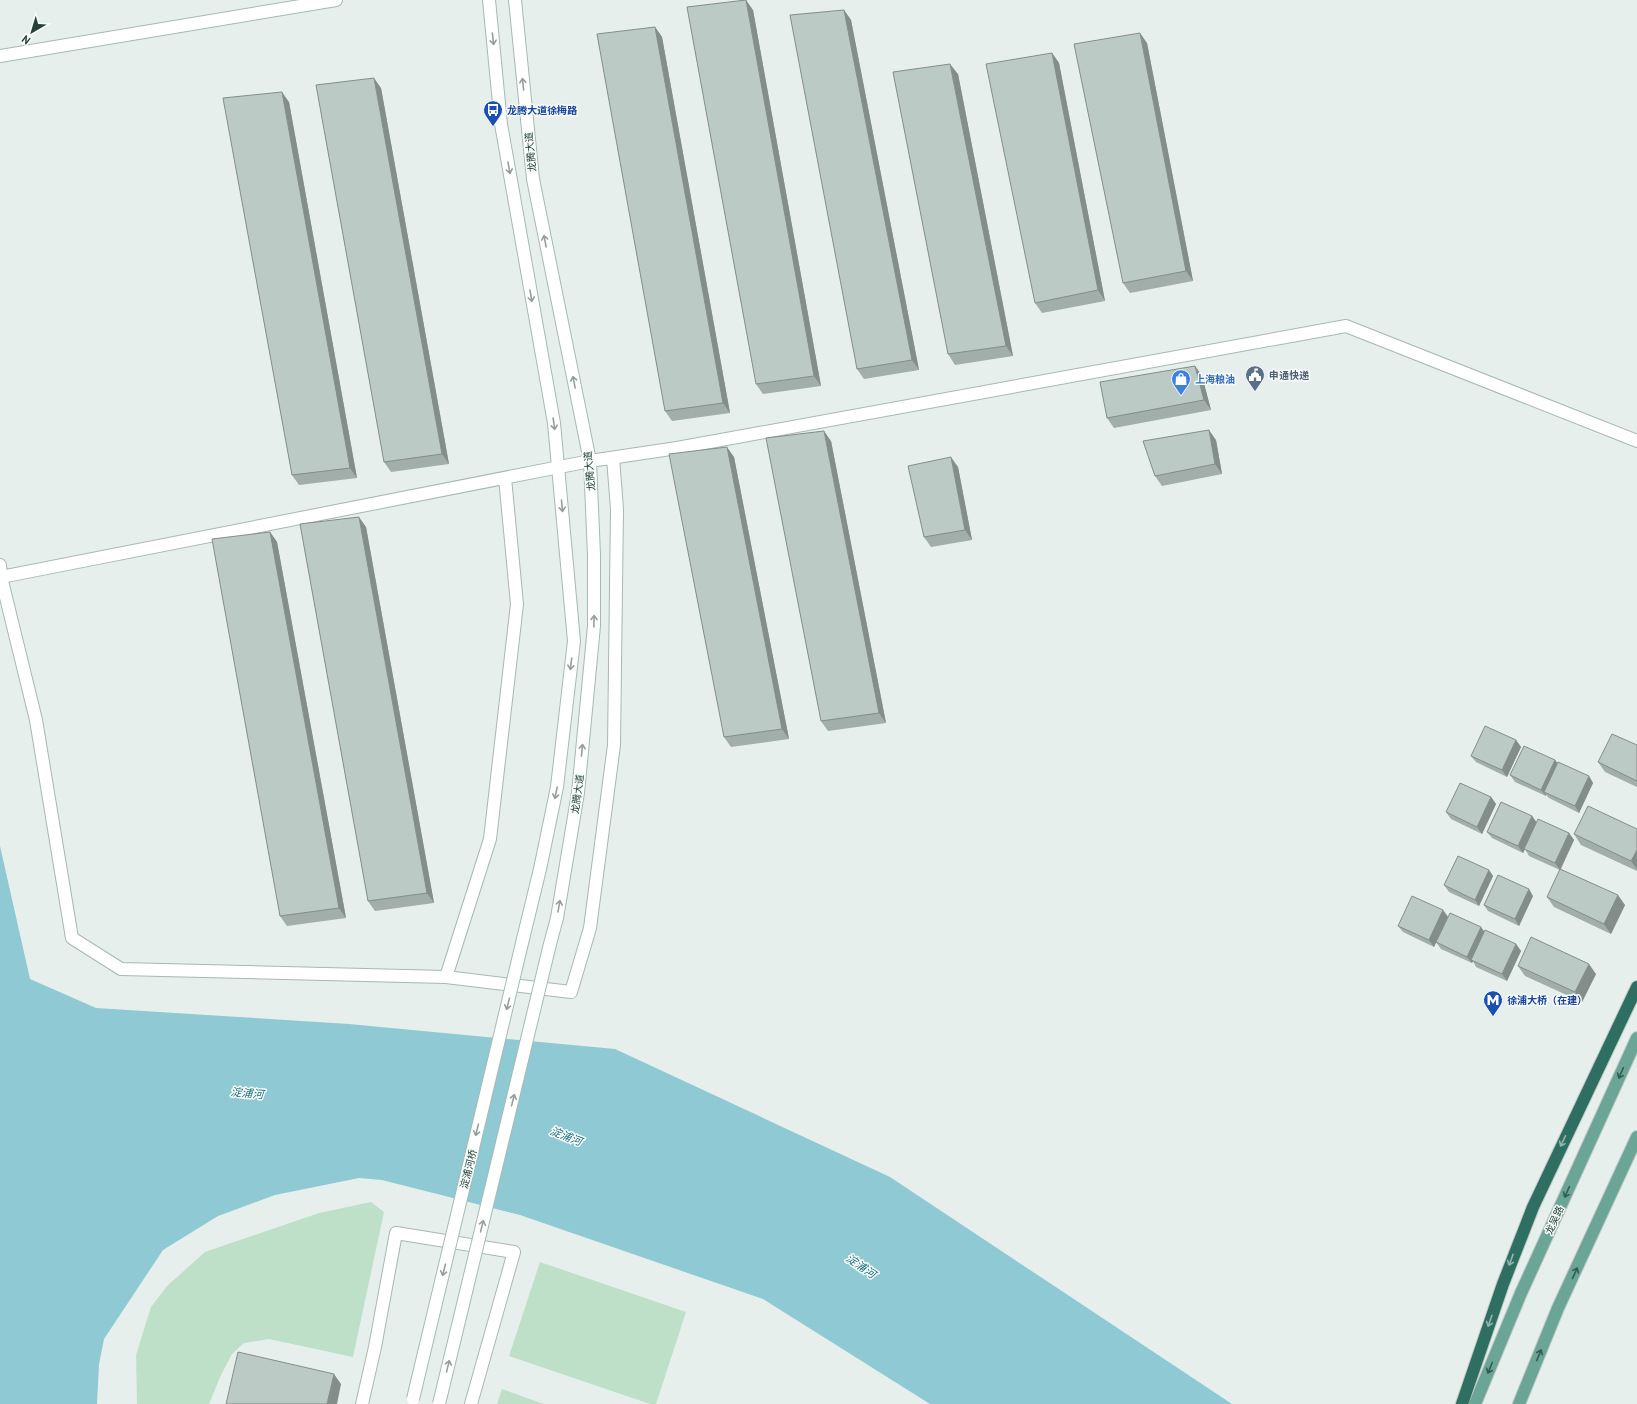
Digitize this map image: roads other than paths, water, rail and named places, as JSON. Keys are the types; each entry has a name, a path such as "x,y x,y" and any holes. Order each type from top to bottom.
{"highway":[{"path":"1462,1404 1517,1246 1550,1169 1637,987"}],"main road":[{"name":"龙吴路","path":"1475,1404 1521,1293 1637,1038"},
{"path":"1519,1404 1558,1308 1637,1137"}],"street":[{"path":"0,56 336,0"},
{"path":"489,0 501,124 554,423 558,468"},
{"name":"龙腾大道","path":"439,1404 557,918 578,794 594,626 594,555 590,461 533,179 515,0"},
{"path":"613,458 617,509 614,745 590,928 571,992 446,977 121,969 72,938 36,720 0,571 590,461 685,447 1346,326 1637,441"},
{"name":"淀浦河桥","path":"412,1402 523,939 557,788 574,642 558,468"},
{"path":"446,977 490,840 517,604 505,478"},
{"path":"362,1404 375,1347 396,1233 514,1252 471,1404"}],"water":[{"name":"淀浦河","path":"0,846 30,979 96,1008 349,1024 615,1049 890,1177 1232,1404 930,1404 763,1299 520,1215 382,1180 359,1178 275,1195 218,1216 163,1250 104,1339 99,1364 97,1404 0,1404"}],"place":[{"name":"龙腾大道徐梅路","path":"493,127"},
{"name":"申通快递","path":"1255,392"},
{"name":"上海粮油","path":"1181,396"},
{"name":"徐浦大桥（在建）","path":"1493,1017"}]}
